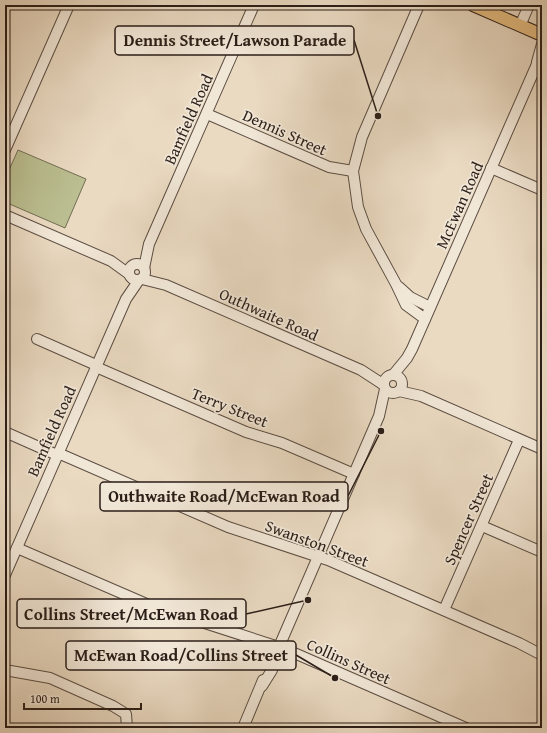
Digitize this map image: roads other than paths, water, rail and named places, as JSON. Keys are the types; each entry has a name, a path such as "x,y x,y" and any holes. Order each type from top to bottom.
{"main road":[{"path":"473,5 542,34"}],"street":[{"path":"5,150 69,5"},
{"name":"Bamfield Road","path":"5,575 8,562 17,548 254,5"},
{"path":"419,5 362,136 353,171 355,194 361,217 406,305 425,319"},
{"path":"520,26 529,5"},
{"name":"McEwan Road","path":"243,728 262,686 267,668 277,652 393,384 425,319 539,60 542,44"},
{"name":"Dennis Street","path":"207,114 329,167 353,171"},
{"path":"491,168 542,190"},
{"name":"Outhwaite Road","path":"5,215 166,284 542,450"},
{"path":"396,284 410,297 430,307"},
{"name":"Terry Street","path":"37,339 246,432 282,443 354,474"},
{"name":"Swanston Street","path":"5,432 228,527 318,557 444,610 519,643 542,655"},
{"name":"Spencer Street","path":"444,610 519,440"},
{"path":"482,526 542,552"},
{"name":"Collins Street","path":"17,548 141,602 277,652 466,728"},
{"path":"5,670 50,678 113,706 126,714 127,728"}],"place":[{"name":"Dennis Street/Lawson Parade","path":"378,116"},
{"name":"Outhwaite Road/McEwan Road","path":"381,431"},
{"name":"Collins Street/McEwan Road","path":"308,600"},
{"name":"McEwan Road/Collins Street","path":"335,678"}]}
